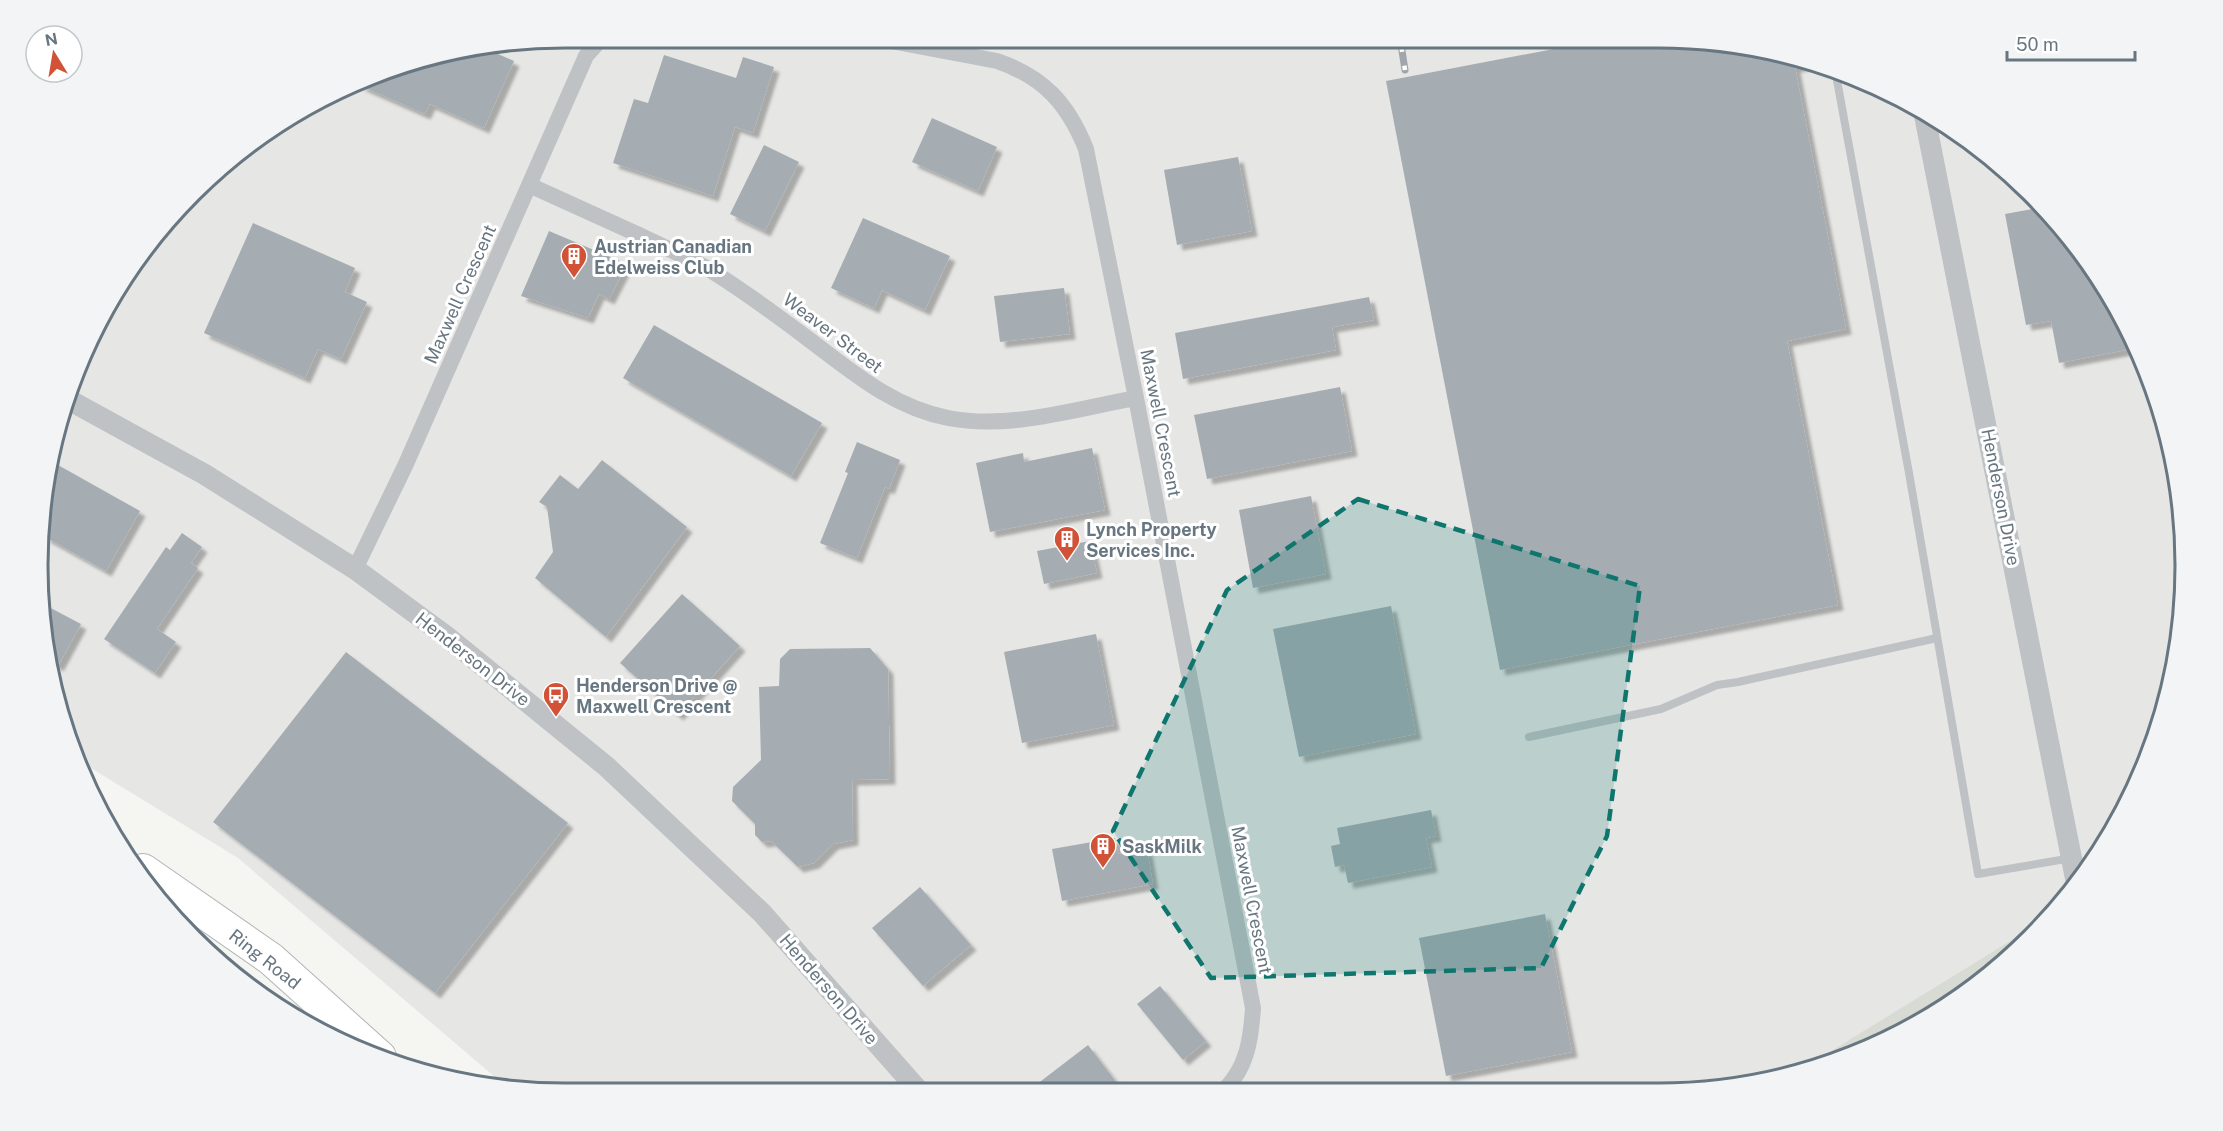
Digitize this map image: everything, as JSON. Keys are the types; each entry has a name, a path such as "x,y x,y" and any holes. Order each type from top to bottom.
{"highway":[{"name":"Ring Road","path":"151,876 272,959 364,1043"}],"street":[{"name":"Maxwell Crescent","path":"355,569 405,466 586,56 593,48"},
{"name":"Maxwell Crescent","path":"926,48 997,62 1033,77 1061,102 1079,132 1091,167 1252,1008 1251,1035 1245,1060 1231,1083"},
{"name":"Henderson Drive","path":"1933,128 2074,872"},
{"name":"Weaver Street","path":"529,185 708,269 765,306 875,389 922,411 949,418 1015,421 1136,398"},
{"name":"Henderson Drive","path":"74,402 204,474 355,569 446,636 628,786 762,913 912,1083"}],"lane":[{"path":"1837,80 1978,874 2072,858"},
{"path":"1529,737 1661,710 1717,685 1937,638"}],"highlighted area":[{"path":"1358,499 1640,586 1607,836 1541,968 1211,978 1113,831 1227,590"}],"shaded area":[{"path":"566,48 1658,48 1725,52 1758,58 1824,75 1856,87 1916,117 1945,135 1999,176 2047,224 2088,278 2122,337 2148,399 2165,465 2171,498 2175,566 2171,633 2165,666 2148,732 2136,764 2106,824 2088,853 2047,907 1999,955 1945,996 1916,1014 1856,1044 1824,1056 1758,1073 1725,1079 1658,1083 566,1083 498,1079 238,858 88,766 75,732 52,633 48,566 52,498 75,399 101,337 135,278 176,224 224,176 278,135 337,101 399,75 465,58 498,52"},
{"path":"2017,937 1973,976 1916,1014 1856,1044 1822,1056"}],"building":[{"path":"1559,48 1691,49 1725,52 1795,67 1846,329 1787,341 1838,605 1500,670 1386,81"},
{"path":"495,53 514,61 484,128 430,104 425,114 365,88 432,66"},
{"path":"664,55 736,78 743,57 774,67 753,133 735,127 713,196 613,163 634,99 648,103"},
{"path":"932,118 997,147 978,191 912,162"},
{"path":"764,145 799,162 765,231 730,214"},
{"path":"1238,157 1252,231 1177,245 1164,170"},
{"path":"2032,209 2047,224 2088,278 2128,350 2059,363 2051,321 2026,325 2005,214"},
{"path":"863,218 950,256 925,310 882,290 874,308 831,288"},
{"path":"253,223 355,268 345,292 367,302 341,359 318,349 305,378 204,333"},
{"name":"Austrian Canadian Edelweiss Club","path":"549,231 627,264 609,299 599,294 588,318 521,296"},
{"path":"1064,288 1070,334 1000,342 994,296"},
{"path":"1369,297 1374,320 1332,327 1336,350 1183,379 1175,333"},
{"path":"654,325 822,423 791,476 623,378"},
{"path":"1340,387 1352,451 1207,479 1194,415"},
{"path":"857,442 900,460 889,489 885,487 857,558 820,543 848,473 845,472"},
{"path":"1092,448 1105,510 990,532 976,463 1023,453 1024,462"},
{"path":"602,460 687,527 606,637 535,578 553,552 547,507 539,502 560,475 578,489"},
{"path":"58,465 140,511 106,571 49,539 52,498"},
{"path":"1311,496 1326,574 1253,588 1239,510"},
{"path":"182,533 202,547 191,563 198,568 157,629 176,642 155,673 104,639 166,547 170,550"},
{"name":"Lynch Property Services Inc.","path":"1090,541 1097,573 1044,584 1037,551"},
{"path":"682,594 740,646 678,715 620,663"},
{"path":"1391,606 1416,734 1299,757 1273,629"},
{"path":"50,608 81,624 58,666"},
{"path":"1096,634 1114,725 1022,743 1004,652"},
{"path":"870,648 888,669 890,779 852,780 853,840 833,844 814,863 798,867 771,841 762,842 755,835 755,824 732,801 733,787 761,760 759,687 779,686 780,659 790,649"},
{"path":"346,652 568,823 435,993 213,822"},
{"path":"1431,810 1436,836 1426,838 1432,867 1348,883 1344,865 1335,867 1331,846 1340,844 1337,828"},
{"name":"SaskMilk","path":"1115,838 1118,854 1147,849 1153,884 1062,901 1052,849"},
{"path":"920,887 971,945 923,986 872,928"},
{"path":"1545,914 1572,1052 1446,1076 1419,938"},
{"path":"1160,986 1206,1041 1183,1060 1137,1004"},
{"path":"1088,1045 1117,1083 1038,1083"}],"railway":[{"path":"1402,48 1405,70"}],"place":[{"name":"Austrian Canadian Edelweiss Club","path":"574,279"},
{"name":"Lynch Property Services Inc.","path":"1067,562"},
{"name":"Henderson Drive @ Maxwell Crescent","path":"556,718"},
{"name":"SaskMilk","path":"1103,869"}]}
